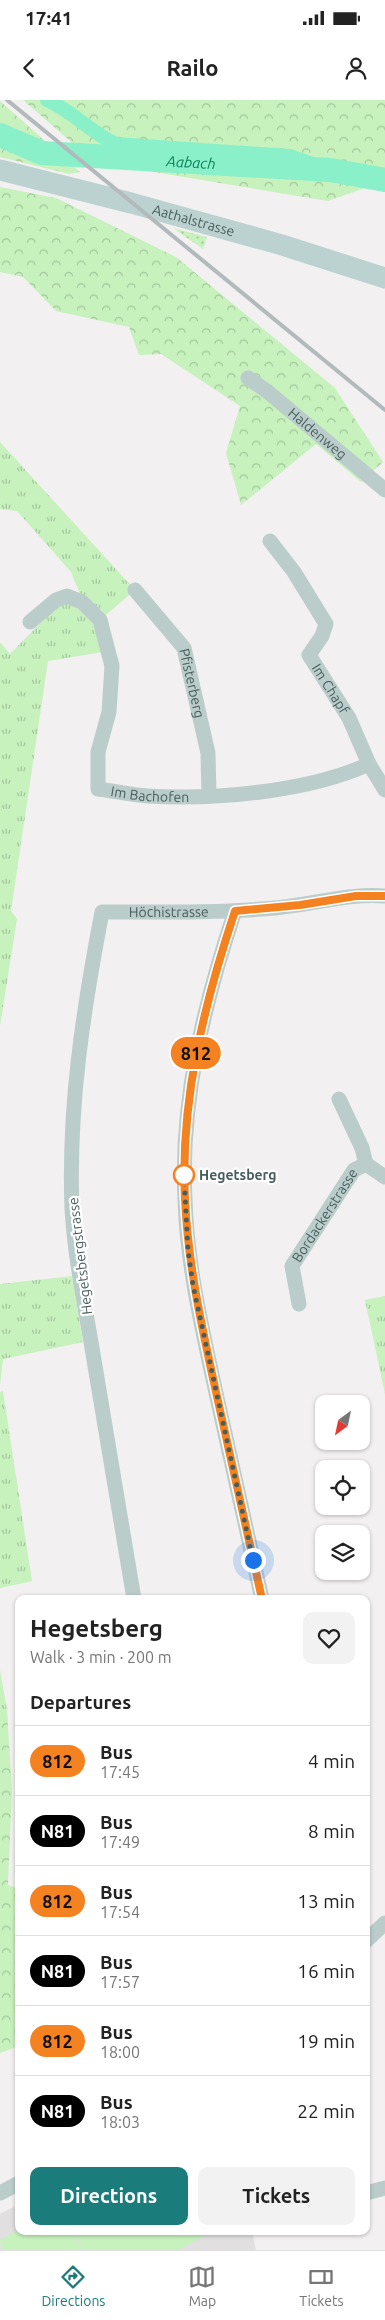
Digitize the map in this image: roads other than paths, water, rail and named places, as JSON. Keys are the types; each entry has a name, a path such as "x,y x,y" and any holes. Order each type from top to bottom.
{"main road":[{"name":"Aathalstrasse","path":"0,170 131,203 282,245 385,278"}],"street":[{"name":"Haldenweg","path":"248,378 268,392 385,490"},
{"name":"Im Chapf","path":"270,541 294,572 326,624 322,636 309,655 349,718 370,764 385,790"},
{"name":"Pfisterberg","path":"135,590 184,648 208,753 209,796"},
{"name":"Im Bachofen","path":"30,622 56,600 67,596 82,602 100,620 109,651 113,682 110,712 98,752 98,789 146,796 209,796 268,789 330,778 370,764"},
{"name":"Höchistrasse","path":"102,912 235,911 300,905 356,896 385,896"},
{"path":"235,911 213,976 196,1052 187,1133 184,1198 193,1285 261,1595"},
{"name":"Hegetsbergstrasse","path":"102,912 87,990 74,1085 72,1212 90,1339 133,1595"},
{"path":"339,1099 362,1148 366,1164 385,1177"},
{"name":"Bordackerstrasse","path":"299,1304 292,1266 354,1170 366,1164"},
{"path":"370,1937 385,1923"},
{"path":"0,2193 15,2185"},
{"path":"370,2192 385,2188"}],"waterway":[{"path":"47,100 116,144 290,156 330,170"},
{"name":"Aabach","path":"0,135 42,153 330,170 385,180"}],"railway":[{"path":"7,100 385,410"}],"place":[{"name":"Hegetsberg","path":"184,1175"}]}
